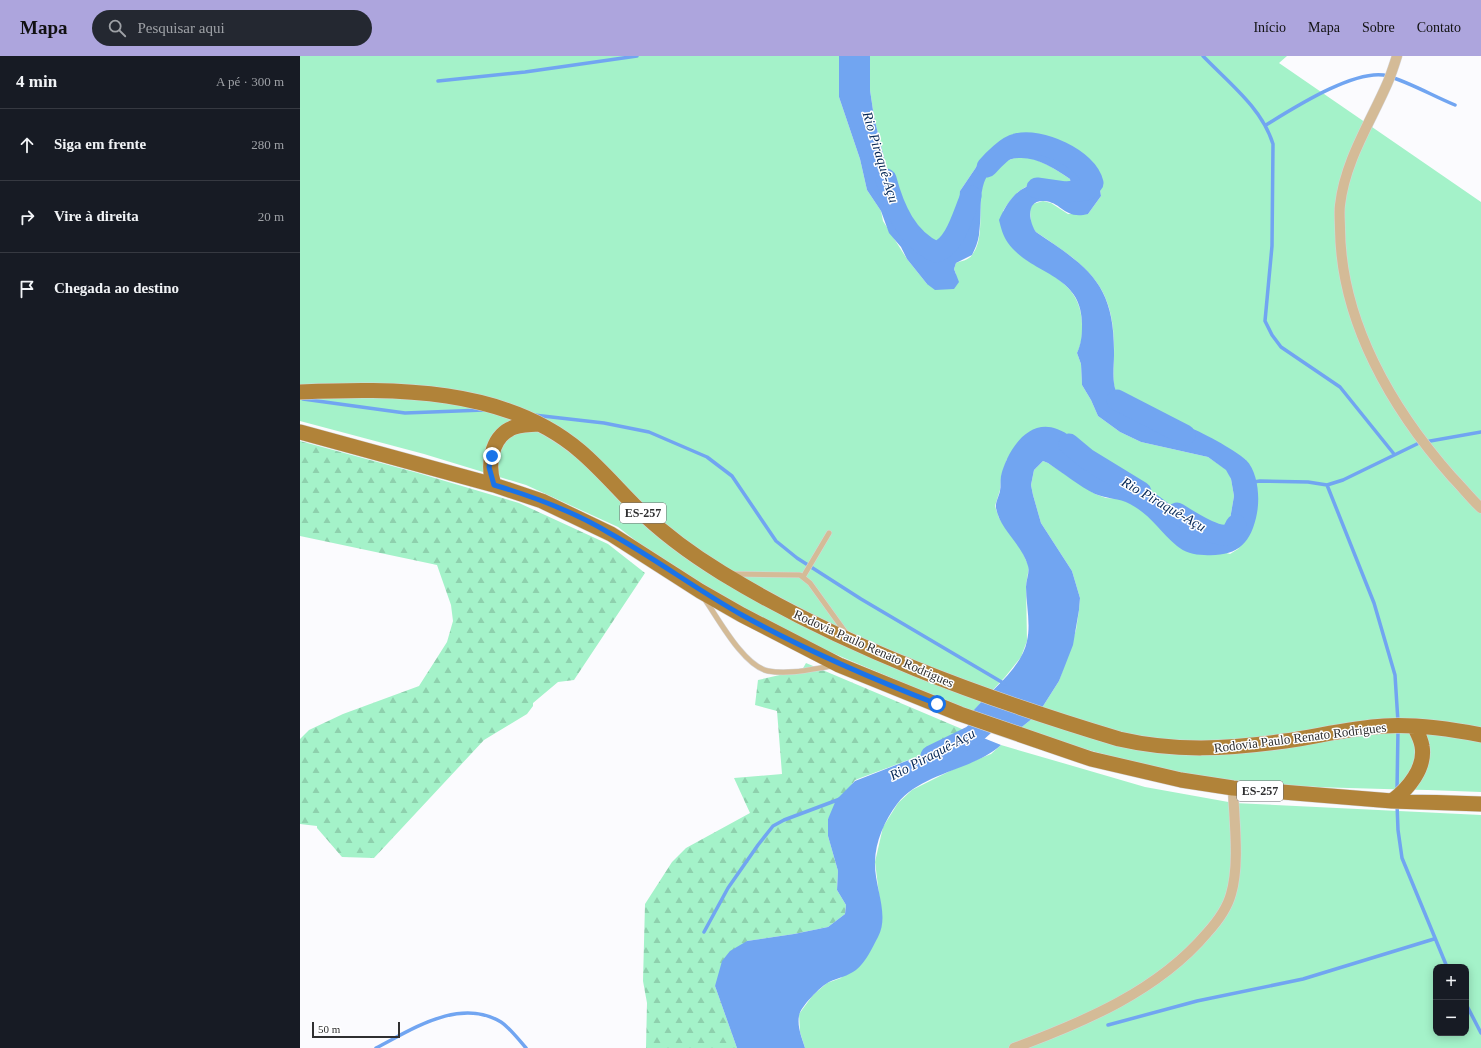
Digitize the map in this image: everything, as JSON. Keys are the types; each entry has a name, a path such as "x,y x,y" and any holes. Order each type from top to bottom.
{"main road":[{"name":"Rodovia Paulo Renato Rodrigues","path":"300,392 342,390 422,393 500,408 541,424 580,450 637,508 669,536 723,574 801,617 851,640 977,692 1094,731 1140,744 1196,750 1286,741 1345,729 1414,726 1481,735"},
{"path":"494,485 489,467 495,447 501,437 512,428 541,424"},
{"name":"Rodovia Paulo Renato Rodrigues","path":"300,432 494,485 542,501 584,519 611,534 700,591 788,640 839,665 960,714 1091,759 1132,770 1233,788 1392,801 1481,804"},
{"path":"1392,801 1410,784 1416,774 1423,755 1420,739 1414,726"}],"street":[{"path":"1397,56 1388,83 1354,153 1342,192 1340,205 1340,252 1346,286 1354,314 1369,352 1405,415 1431,452 1481,508"},
{"path":"1014,1048 1054,1033 1108,1008 1150,985 1179,962 1208,932 1231,896 1234,882 1233,788"}],"lane":[{"path":"803,576 829,533"},
{"path":"723,574 789,574 803,576 810,583 851,640"},
{"path":"700,591 741,652 767,670 786,672 839,665"}],"green space":[{"path":"300,56 839,56 839,97 860,159 867,190 881,211 883,221 907,259 927,284 956,274 954,269 956,263 971,257 978,244 982,187 986,175 995,166 1016,158 1027,157 1047,165 1070,179 1072,191 1069,193 1058,188 1039,184 1031,185 1017,193 1010,201 1003,211 1017,250 1027,260 1060,281 1073,294 1077,301 1082,319 1081,339 1077,353 1081,364 1082,385 1098,416 1120,432 1141,442 1208,457 1227,470 1231,479 1234,496 1229,525 1211,531 1204,529 1141,485 1102,472 1094,466 1087,454 1007,459 1001,477 1000,490 995,506 999,518 1021,549 1029,567 1026,585 1027,641 1021,657 1005,677 972,712 797,638 666,564 618,527 526,485 424,454 300,421"},
{"path":"870,56 1287,56 1279,63 1481,202 1481,792 1299,786 1239,781 1183,773 1155,767 1018,730 1038,714 1059,681 1076,630 1080,598 1072,571 1041,523 1031,485 1034,470 1043,461 1048,463 1095,494 1106,498 1120,499 1130,503 1150,516 1168,536 1230,554 1238,549 1248,537 1246,460 1210,438 1187,427 1156,421 1144,416 1127,406 1116,393 1114,378 1113,332 1110,312 1104,295 1096,281 1085,269 1036,232 1031,225 1030,209 1033,204 1043,201 1051,203 1068,214 1088,214 1101,196 1099,183 1053,154 983,157 960,191 960,234 955,245 931,247 915,242 896,207 874,117 870,90"},
{"path":"300,441 418,473 519,503 608,544 645,573 574,680 558,682 533,703 533,706 527,714 484,740 374,858 342,857 317,828 317,826 300,824 300,739 309,730 343,714 419,686 447,642 453,621 451,605 437,565 300,536"},
{"path":"806,663 976,735 958,743 855,780 828,819 828,836 838,871 837,890 846,905 845,914 828,927 747,941 715,986 737,1048 646,1048 647,1003 643,981 645,904 672,862 686,848 750,813 734,778 782,774 777,711 755,705 758,680 802,670"},
{"path":"1001,745 1145,787 1234,803 1481,815 1481,1048 805,1048 800,1032 799,1014 813,995 827,983 841,978 882,918 875,862 883,827 898,803 912,790 954,769 991,754"}],"water":[{"path":"839,56 870,56 870,90 874,117 896,207 915,243 931,247 955,245 960,234 960,191 983,157 995,152 1019,148 1054,154 1099,183 1101,196 1088,214 1074,215 1068,213 1055,204 1044,201 1034,204 1031,208 1030,218 1036,232 1085,268 1096,281 1104,295 1110,311 1113,331 1114,377 1116,392 1122,401 1145,416 1157,421 1191,428 1226,446 1246,460 1256,478 1258,492 1257,513 1251,533 1246,541 1240,547 1225,554 1204,555 1193,554 1177,546 1137,508 1122,501 1104,497 1089,491 1048,463 1043,461 1034,470 1031,485 1041,523 1072,571 1080,598 1073,645 1059,681 1038,714 1018,730 972,712 1019,661 1027,641 1028,621 1026,587 1029,571 1028,566 1021,551 998,516 996,508 1000,491 1001,476 1004,467 1013,448 1020,439 1036,428 1046,427 1057,429 1071,437 1089,460 1104,473 1142,486 1192,521 1210,531 1219,531 1229,525 1234,496 1231,479 1226,470 1208,457 1141,442 1120,432 1098,416 1082,385 1081,364 1077,353 1081,340 1082,326 1080,309 1074,295 1065,285 1018,254 1006,240 999,220 1013,197 1028,186 1041,181 1069,193 1072,191 1070,179 1063,174 1049,166 1027,158 1012,159 999,164 991,171 985,180 982,190 979,235 972,255 956,263 954,269 959,282 954,289 935,290 927,284 907,259 901,247 889,233 881,211 867,190 860,159 839,97"},
{"path":"976,735 1001,745 976,761 933,778 907,793 888,817 875,854 875,871 882,910 881,928 878,937 860,967 850,974 825,984 803,1007 799,1016 799,1024 805,1048 737,1048 715,986 722,961 730,951 747,941 828,927 845,914 846,905 837,890 838,871 828,836 828,819 836,800 855,781"}],"waterway":[{"path":"438,81 525,72 637,56"},
{"path":"1203,56 1253,107 1268,131 1273,144 1272,246 1265,321 1272,335 1281,347 1340,387 1394,454"},
{"path":"1266,125 1325,91 1343,83 1375,75 1388,76 1397,79 1455,105"},
{"name":"Rio Piraquê-Açu","path":"987,167 1012,145 1026,143 1037,144 1049,147 1073,158 1089,174 1093,183 1087,190 1065,192 1037,188"},
{"name":"Rio Piraquê-Açu","path":"886,179 893,201 903,222 917,239 936,252 943,249 954,236 971,196"},
{"path":"303,399 405,413 484,410"},
{"name":"Rio Piraquê-Açu","path":"1117,400 1185,435"},
{"path":"534,415 604,423 649,432 707,457 732,476 776,541 797,558 861,599 1005,684"},
{"path":"1253,482 1308,482 1327,485 1343,480 1419,443 1481,432"},
{"name":"Rio Piraquê-Açu","path":"1069,444 1087,459 1141,492"},
{"path":"1327,485 1374,603 1395,675 1398,722"},
{"name":"Rio Piraquê-Açu","path":"1177,513 1208,531 1222,535 1230,534 1236,525"},
{"name":"Rio Piraquê-Açu","path":"931,756 972,736 1001,710"},
{"path":"1397,790 1398,730"},
{"path":"704,932 728,888 773,826 784,820 840,799"},
{"path":"1397,804 1398,830 1402,858 1446,964"},
{"path":"1108,1025 1197,1001 1303,979 1434,939"},
{"path":"1469,1010 1481,1033"},
{"path":"376,1048 405,1032 437,1018 453,1014 469,1013 485,1015 501,1022 526,1048"}],"route":[{"path":"492,456 489,467 494,485 542,501 584,519 611,534 700,591 795,644 839,665 937,704"}]}
